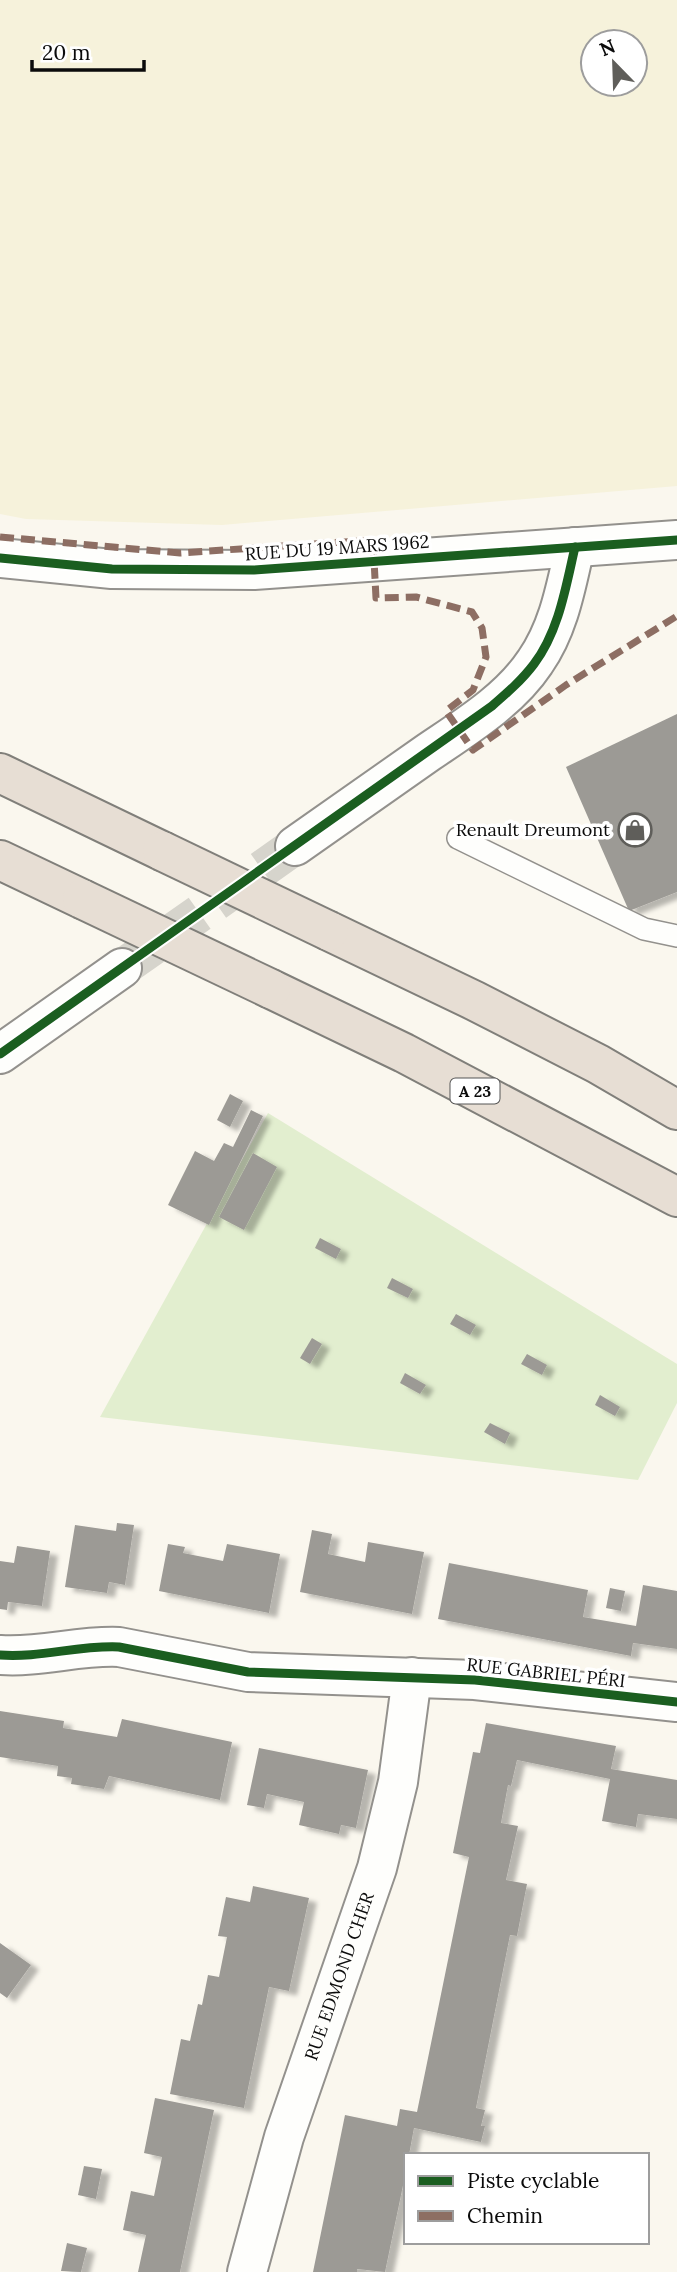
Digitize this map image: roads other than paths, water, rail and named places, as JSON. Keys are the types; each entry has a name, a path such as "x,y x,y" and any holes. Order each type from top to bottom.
{"highway":[{"path":"0,773 475,1001 598,1064 677,1110"},
{"name":"A 23","path":"0,860 404,1054 677,1197"}],"street":[{"name":"RUE DU 19 MARS 1962","path":"0,558 113,569 254,570 677,540"},
{"path":"295,846 459,731 516,685 535,663 555,624 575,547"},
{"path":"0,1054 122,968"},
{"name":"RUE GABRIEL PÉRI","path":"0,1655 22,1656 99,1646 119,1647 248,1672 475,1680 677,1702"},
{"name":"RUE EDMOND CHER","path":"247,2272 284,2137 377,1868 398,1782 412,1677"}],"lane":[{"path":"458,838 644,929 677,936"}],"tunnel":[{"path":"122,968 295,846"}],"place":[{"name":"Renault Dreumont","path":"635,830"}]}
